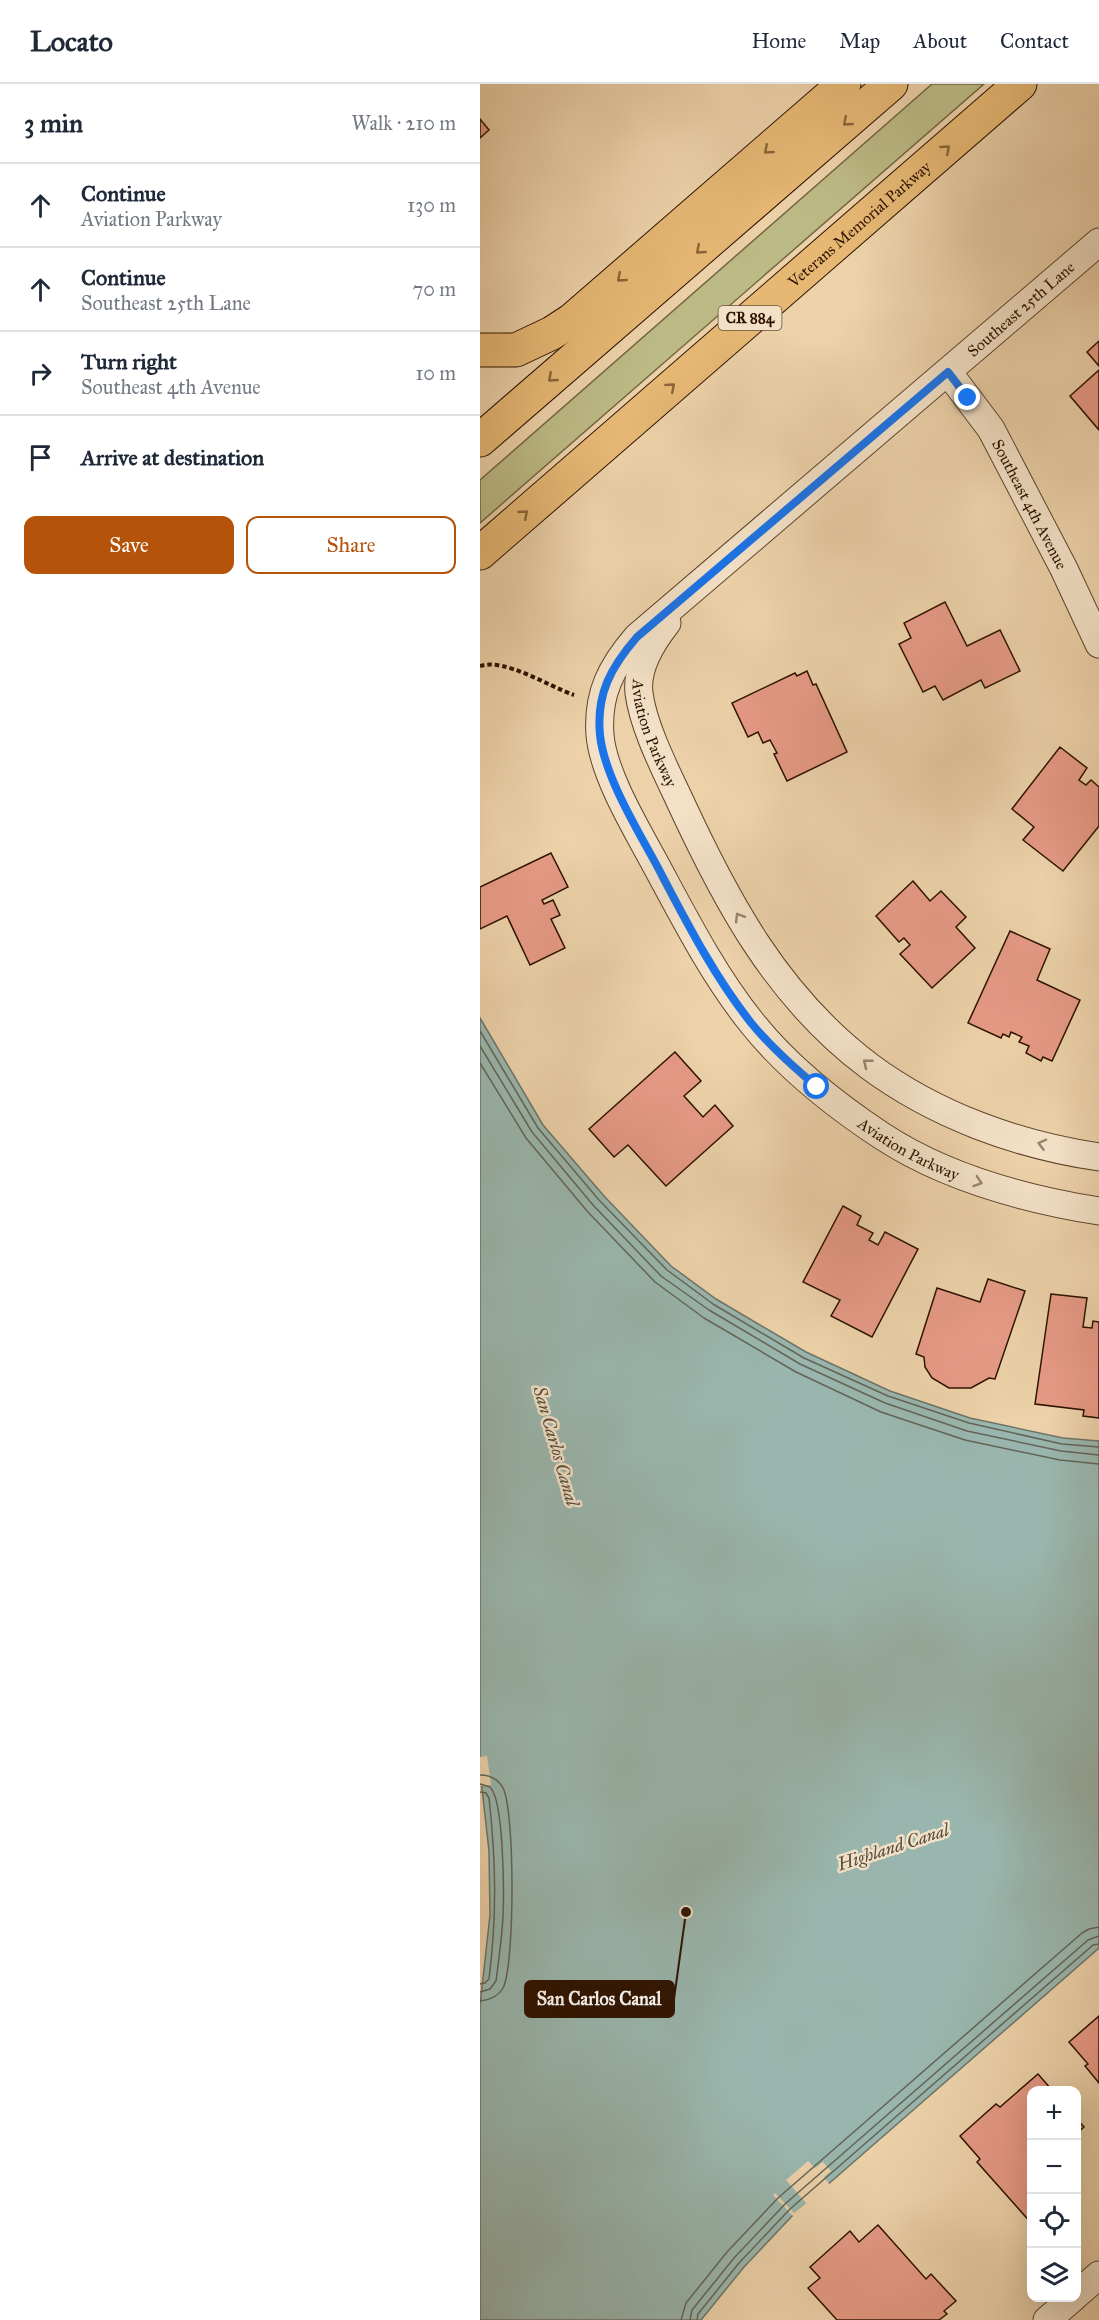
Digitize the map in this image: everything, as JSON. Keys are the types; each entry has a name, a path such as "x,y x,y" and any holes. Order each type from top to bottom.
{"highway":[{"path":"480,350 516,350 552,333 572,320 844,84"},
{"path":"480,440 891,84"},
{"name":"Veterans Memorial Parkway","path":"480,553 1020,84"}],"street":[{"name":"Southeast 25th Lane","path":"696,588 1099,242"},
{"name":"Southeast 4th Avenue","path":"948,372 991,429 1064,569 1099,644"},
{"name":"Aviation Parkway","path":"696,588 650,648 641,669 639,692 662,764 707,862 756,945 787,985 824,1026 869,1065 910,1092 957,1117 1001,1134 1099,1157"},
{"name":"Aviation Parkway","path":"696,588 637,637 617,659 606,682 601,704 600,735 604,756 640,836 711,966 751,1023 779,1054 853,1116 883,1137 924,1160 968,1179 1034,1198 1099,1212"},
{"path":"1081,2291 1099,2275"},
{"path":"1047,2320 1068,2302"}],"path":[{"path":"480,666 488,663 504,665 576,696"}],"shaded area":[{"path":"932,84 984,84 480,523 480,480"}],"water":[{"name":"Highland Canal","path":"480,1018 543,1125 604,1196 671,1266 716,1299 806,1352 890,1391 970,1418 1063,1438 1099,1441 1099,1948 794,2214 744,2267 701,2320 480,2320 480,2005 490,1915 489,1851 480,1771"}],"pier":[{"path":"487,1756 491,1785 480,1786 480,1757"},
{"path":"808,2161 815,2168 823,2162 831,2171 824,2177 830,2185 794,2217 773,2195 775,2193 794,2213 806,2203 786,2180"}],"building":[{"path":"480,119 489,130 480,138"},
{"path":"1099,341 1099,366 1087,352"},
{"path":"1099,370 1099,430 1070,396"},
{"path":"945,602 967,646 1000,630 1020,671 985,688 981,680 943,700 935,686 923,692 899,644 911,638 904,623"},
{"path":"807,671 813,685 816,684 847,752 787,781 770,740 763,743 758,732 748,737 732,703 795,673 797,676"},
{"path":"1060,747 1087,768 1079,780 1086,785 1091,780 1099,787 1099,826 1063,871 1023,840 1034,827 1012,809"},
{"path":"551,853 568,887 542,900 544,904 553,900 560,915 551,919 565,948 530,965 507,916 480,929 480,887"},
{"path":"913,881 930,901 941,891 966,917 956,927 975,948 932,988 900,954 910,945 904,938 899,942 876,916"},
{"path":"1010,931 1050,949 1037,980 1080,1000 1052,1061 1043,1057 1041,1061 1026,1053 1029,1046 1019,1042 1022,1037 1011,1032 1009,1037 1003,1034 1001,1038 968,1023"},
{"path":"675,1052 701,1081 684,1096 703,1117 715,1105 733,1126 666,1186 628,1145 614,1157 589,1129"},
{"path":"843,1206 861,1216 857,1225 873,1233 869,1240 878,1245 885,1232 918,1249 872,1337 831,1316 840,1300 803,1282"},
{"path":"988,1279 1025,1291 995,1379 989,1378 971,1388 949,1388 932,1378 925,1367 924,1357 916,1354 937,1288 980,1302"},
{"path":"1051,1294 1087,1298 1083,1327 1092,1328 1093,1321 1099,1322 1099,1418 1083,1416 1084,1410 1035,1404"},
{"path":"1099,2016 1099,2083 1085,2066 1088,2064 1069,2042"},
{"path":"1038,2074 1048,2086 1027,2086 1027,2218 977,2162 980,2159 960,2136 996,2104 1000,2107"},
{"path":"878,2225 926,2279 931,2274 956,2301 944,2311 947,2314 939,2320 837,2320 808,2288 820,2278 810,2267 850,2231 859,2242"}],"place":[{"name":"San Carlos Canal","path":"686,1912"}],"route":[{"path":"817,1087 779,1054 751,1023 711,966 640,836 613,778 604,756 600,735 601,704 606,682 617,659 637,637 948,372 968,398"}]}
